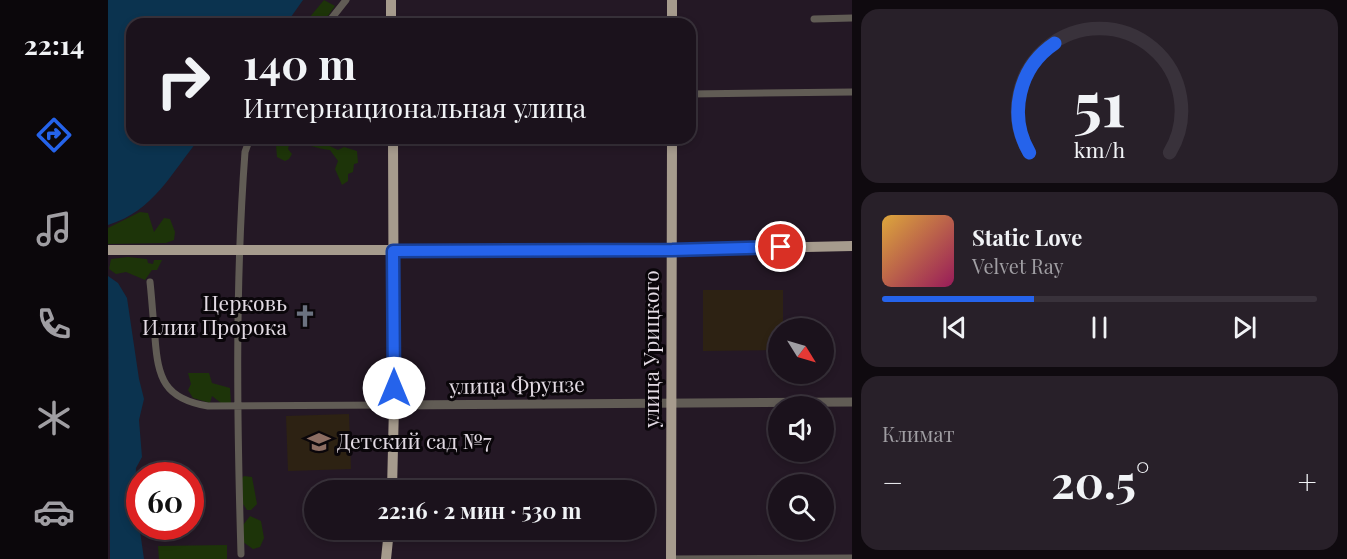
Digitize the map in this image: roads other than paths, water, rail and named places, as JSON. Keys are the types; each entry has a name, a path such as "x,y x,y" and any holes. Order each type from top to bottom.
{"main road":[{"path":"391,0 391,18"},
{"path":"672,0 672,18"},
{"path":"392,480 393,144"},
{"name":"улица Урицкого","path":"671,559 672,144"},
{"path":"108,250 672,250 852,246"},
{"path":"386,559 388,540"}],"street":[{"path":"332,18 346,0"},
{"path":"814,19 852,18"},
{"path":"696,94 852,92"},
{"path":"241,554 237,406 240,250 245,152 248,144"},
{"name":"улица Фрунзе","path":"150,282 160,378 166,387 183,399 208,406 852,402"},
{"path":"671,559 852,558"}],"water":[{"path":"108,0 303,0 290,18 126,18 126,144 195,144 150,201 124,219 108,225"},
{"path":"108,276 118,283 127,298 144,399 139,420 142,457 139,462 126,462 126,540 141,540 144,559 110,559"}],"place":[{"name":"Церковь Илии Пророка","path":"305,316"},
{"name":"Детский сад №7","path":"319,442"}]}
